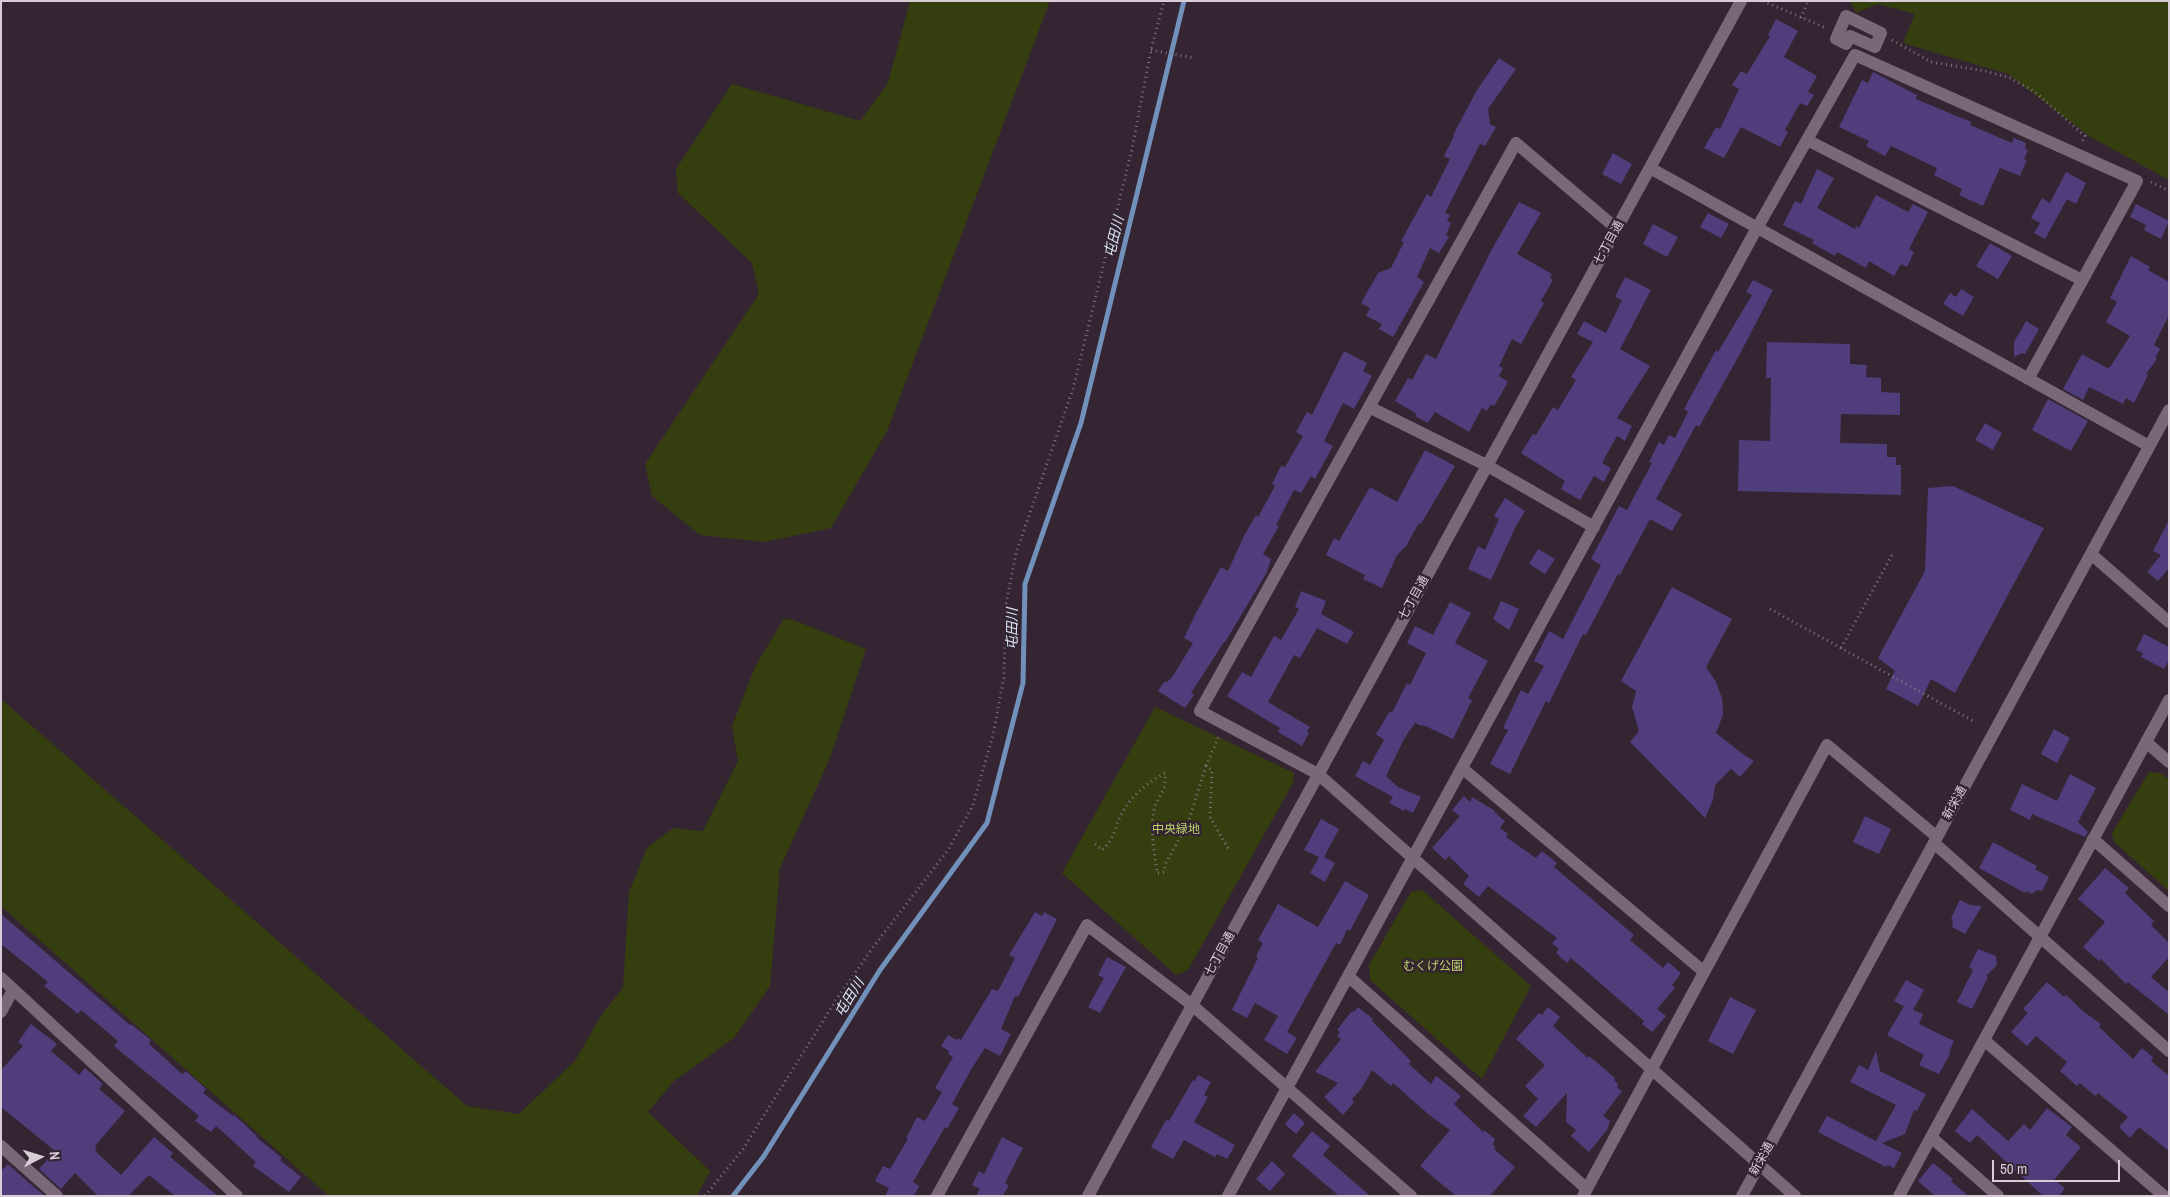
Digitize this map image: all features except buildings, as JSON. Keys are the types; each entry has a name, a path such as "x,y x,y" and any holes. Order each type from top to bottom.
{"street":[{"name":"七丁目通","path":"1088,1196 1741,1"},
{"path":"1846,16 1882,33 1875,47 1850,36 1846,44 1836,39 1838,34 1846,16"},
{"path":"1228,1196 1757,228 1855,55 2137,181 2028,378"},
{"path":"1807,140 2082,280"},
{"path":"1617,229 1516,143 1200,710 1318,774 1795,1196"},
{"path":"1650,168 2149,446"},
{"path":"1369,407 1486,465 1594,527"},
{"name":"新栄通","path":"1742,1196 2169,410"},
{"path":"2091,554 2169,622"},
{"path":"1900,1196 2169,700"},
{"path":"2146,742 2169,762"},
{"path":"1348,976 1585,1192 1827,744 1935,840 2040,938 2169,1051"},
{"path":"1462,768 1703,971"},
{"path":"2093,839 2169,906"},
{"path":"937,1196 1087,925 1192,1005 1411,1196"},
{"path":"1,978 237,1196"},
{"path":"1,1012 14,990"},
{"path":"1984,1040 2164,1196"},
{"path":"1931,1137 1998,1196"},
{"path":"1,1146 57,1196"}],"path":[{"path":"705,1196 743,1148 836,1000 868,954 948,850 972,805 993,735 1004,677 1006,604 1016,553 1073,390 1132,149 1151,50 1164,1"},
{"path":"1763,1 1838,34"},
{"path":"1801,18 1808,1"},
{"path":"1881,34 1931,62 1985,71 2010,78 2035,92 2086,136 2081,145"},
{"path":"1151,50 1195,58"},
{"path":"2148,180 2169,191"},
{"path":"1841,648 1892,555"},
{"path":"1770,609 1974,722"},
{"path":"1095,844 1102,850 1110,844 1123,812 1133,798 1147,783 1165,773 1165,788 1154,809 1153,828 1157,873 1164,872 1166,863 1188,823 1206,766 1220,734"},
{"path":"1206,766 1212,770 1210,817 1229,850"}],"green space":[{"path":"910,1 1050,1 887,431 831,528 764,542 700,535 652,496 645,464 759,294 752,263 678,193 676,169 732,84 860,121 888,83"},
{"path":"1850,1 2169,1 2169,180 2089,136 2008,74 1903,43 1915,14 1878,4 1856,13"},
{"path":"791,619 866,649 830,758 780,868 770,986 734,1038 674,1081 648,1112 710,1171 697,1196 329,1196 1,906 1,699 467,1106 519,1114 575,1061 602,1014 623,988 629,892 647,848 673,828 703,831 738,761 732,726 755,667 783,620"},
{"name":"中央緑地","path":"1155,707 1294,773 1293,783 1188,970 1176,975 1062,873"},
{"path":"2149,772 2161,773 2169,780 2169,891 2114,842 2112,833"},
{"name":"むくげ公園","path":"1422,890 1531,986 1482,1079 1370,980 1369,965 1411,892"}],"waterway":[{"name":"屯田川","path":"733,1196 764,1156 880,970 987,823 1023,683 1025,584 1081,423 1184,1"}]}
